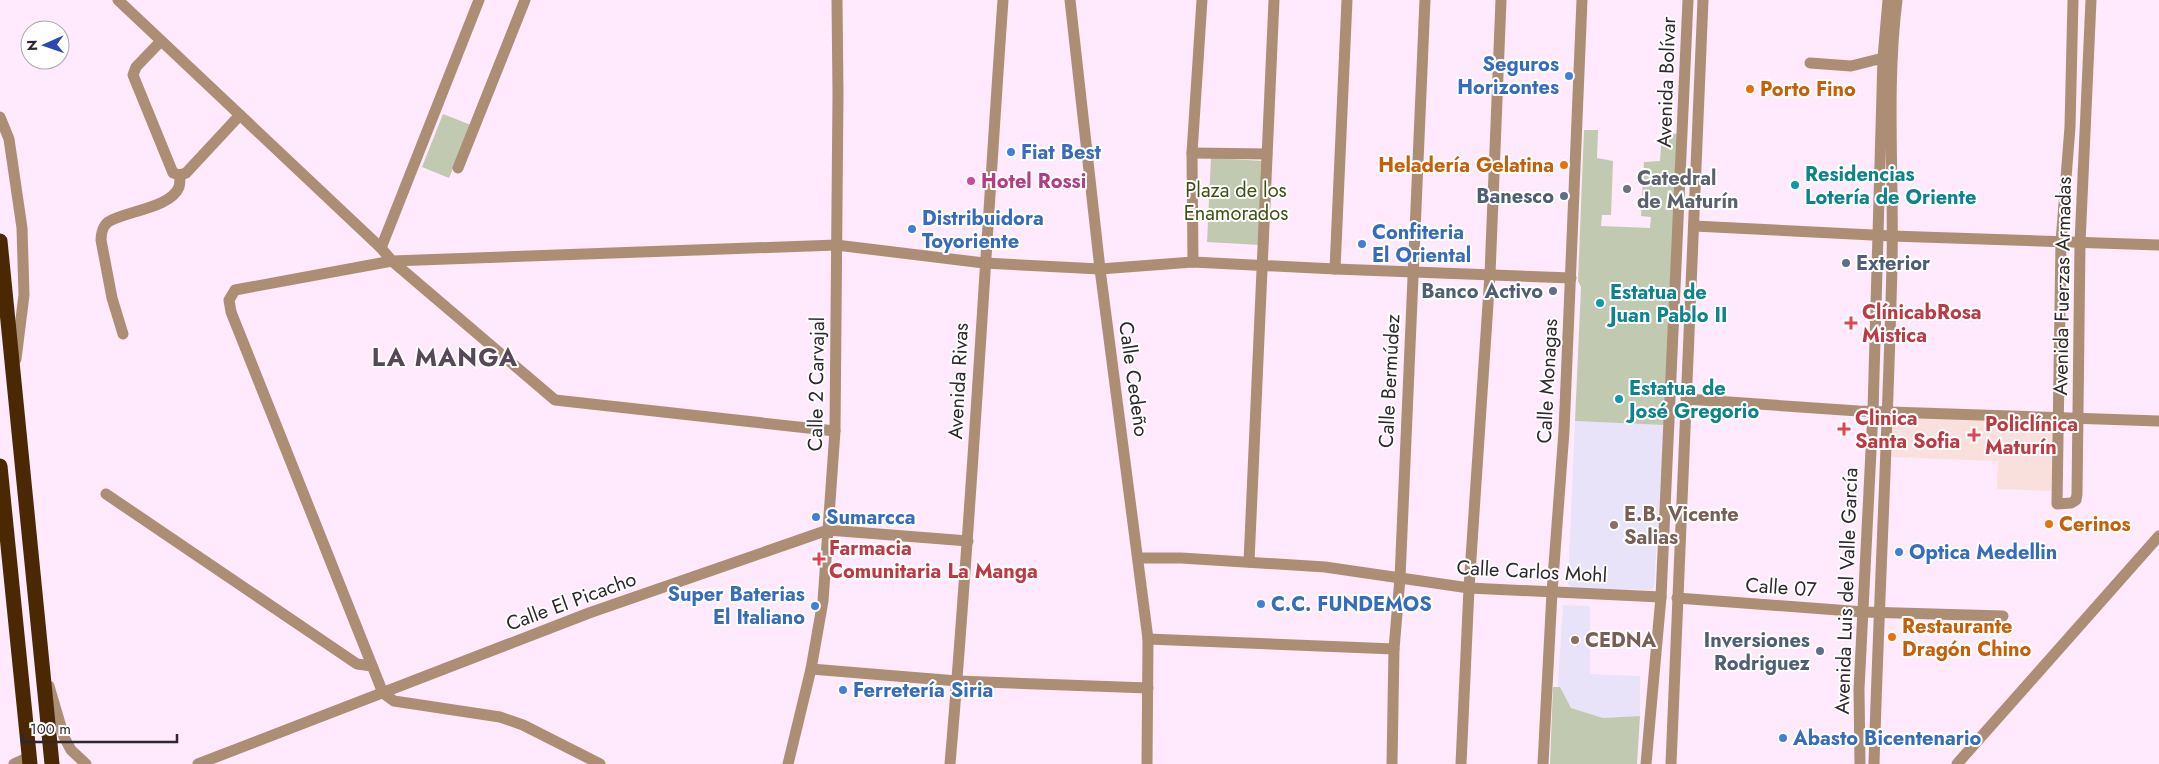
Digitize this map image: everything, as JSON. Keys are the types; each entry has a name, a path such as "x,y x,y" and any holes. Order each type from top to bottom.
{"highway":[{"path":"0,241 52,764"},
{"path":"0,466 30,760"},
{"path":"13,600 35,598"}],"street":[{"path":"118,0 382,248 392,261 555,400 835,431"},
{"path":"382,248 479,0"},
{"path":"458,168 525,0"},
{"name":"Calle 2 Carvajal","path":"788,764 811,669 823,601 835,431 838,94 836,0"},
{"name":"Avenida Rivas","path":"950,764 968,541 984,263 1003,0"},
{"name":"Calle Cedeño","path":"1070,0 1100,269 1148,639 1147,764"},
{"path":"1193,262 1192,153 1202,0"},
{"path":"1249,562 1274,0"},
{"path":"1335,270 1347,0"},
{"name":"Calle Bermúdez","path":"1392,764 1394,649 1400,578 1425,0"},
{"path":"1461,764 1469,588 1490,274 1501,0"},
{"name":"Calle Monagas","path":"1543,764 1552,592 1564,431 1582,0"},
{"name":"Avenida Bolívar","path":"1646,764 1662,597 1688,0"},
{"name":"Avenida Bolívar","path":"1671,764 1703,0"},
{"name":"Avenida Luis del Valle García","path":"1860,764 1860,689 1872,411 1876,235 1883,58 1888,0"},
{"name":"Avenida Luis del Valle García","path":"1874,764 1888,412 1892,236 1892,36 1897,0"},
{"name":"Avenida Fuerzas Armadas","path":"2073,0 2070,127 2061,242 2057,504 2071,503 2076,500 2080,243 2092,0"},
{"path":"161,40 136,67 134,79 174,173 180,175 186,173 240,114"},
{"path":"1810,63 1851,66 1883,58"},
{"path":"0,117 9,139 22,228 24,295 14,381"},
{"path":"1192,153 1267,154"},
{"path":"124,334 112,298 101,240 102,231 108,222 164,200 175,193 179,186 180,175"},
{"path":"1694,226 1892,236 2159,245"},
{"path":"600,764 523,725 500,717 394,701 384,693 231,312 229,300 235,290 392,261 836,244 984,263 1100,269 1193,262 1262,264 1335,270 1414,271 1571,278"},
{"path":"1686,399 1888,412 2159,421"},
{"path":"106,494 357,664 372,666"},
{"name":"Calle El Picacho","path":"198,764 589,613 828,530 968,541"},
{"path":"1957,764 2159,536"},
{"name":"Calle Carlos Mohl","path":"1139,558 1325,567 1469,588 1662,597"},
{"name":"Calle 07","path":"1677,598 1864,612 2003,616"},
{"path":"1148,639 1394,649"},
{"path":"40,653 64,737 71,750 86,764"},
{"path":"811,669 957,680 1148,688"},
{"path":"14,764 30,760"}],"shaded area":[{"name":"Policlínica Maturín","path":"1894,406 2057,413 2054,491 1997,489 1998,461 1892,457"},
{"name":"E.B. Vicente Salias","path":"1575,421 1664,425 1654,587 1652,590 1573,588 1568,584"},
{"name":"CEDNA","path":"1563,605 1590,606 1590,674 1640,676 1640,716 1603,718 1571,708 1558,685"}],"green space":[{"path":"443,114 471,125 449,178 422,167"},
{"path":"1584,130 1598,130 1597,158 1613,161 1611,215 1602,215 1601,226 1650,228 1651,217 1641,216 1644,162 1660,161 1662,133 1679,134 1664,425 1575,421 1581,287 1578,281"},
{"name":"Plaza de los Enamorados","path":"1211,158 1264,161 1260,245 1207,242"},
{"path":"1553,687 1560,687 1571,708 1603,718 1640,716 1637,764 1550,764"}],"place":[{"name":"Seguros Horizontes","path":"1569,76"},
{"name":"Porto Fino","path":"1750,89"},
{"name":"Fiat Best","path":"1011,152"},
{"name":"Heladería Gelatina","path":"1564,165"},
{"name":"Hotel Rossi","path":"971,181"},
{"name":"Residencias Lotería de Oriente","path":"1795,185"},
{"name":"Catedral de Maturín","path":"1627,189"},
{"name":"Banesco","path":"1564,196"},
{"name":"Distribuidora Toyoriente","path":"912,229"},
{"name":"Confiteria El Oriental","path":"1362,244"},
{"name":"Exterior","path":"1846,263"},
{"name":"Banco Activo","path":"1553,291"},
{"name":"Estatua de Juan Pablo II","path":"1600,303"},
{"name":"ClínicabRosa Mistica","path":"1851,323"},
{"name":"Estatua de José Gregorio","path":"1619,399"},
{"name":"Clinica Santa Sofia","path":"1844,429"},
{"name":"Policlínica Maturín","path":"1974,435"},
{"name":"Sumarcca","path":"816,517"},
{"name":"Cerinos","path":"2049,524"},
{"name":"E.B. Vicente Salias","path":"1614,525"},
{"name":"Optica Medellin","path":"1899,552"},
{"name":"Farmacia Comunitaria La Manga","path":"819,559"},
{"name":"C.C. FUNDEMOS","path":"1261,604"},
{"name":"Super Baterias El Italiano","path":"815,606"},
{"name":"Restaurante Dragón Chino","path":"1892,637"},
{"name":"CEDNA","path":"1575,640"},
{"name":"Inversiones Rodriguez","path":"1820,651"},
{"name":"Ferretería Siria","path":"843,690"},
{"name":"Abasto Bicentenario","path":"1783,738"}],"district":[{"name":"LA MANGA","path":"445,357"}]}
